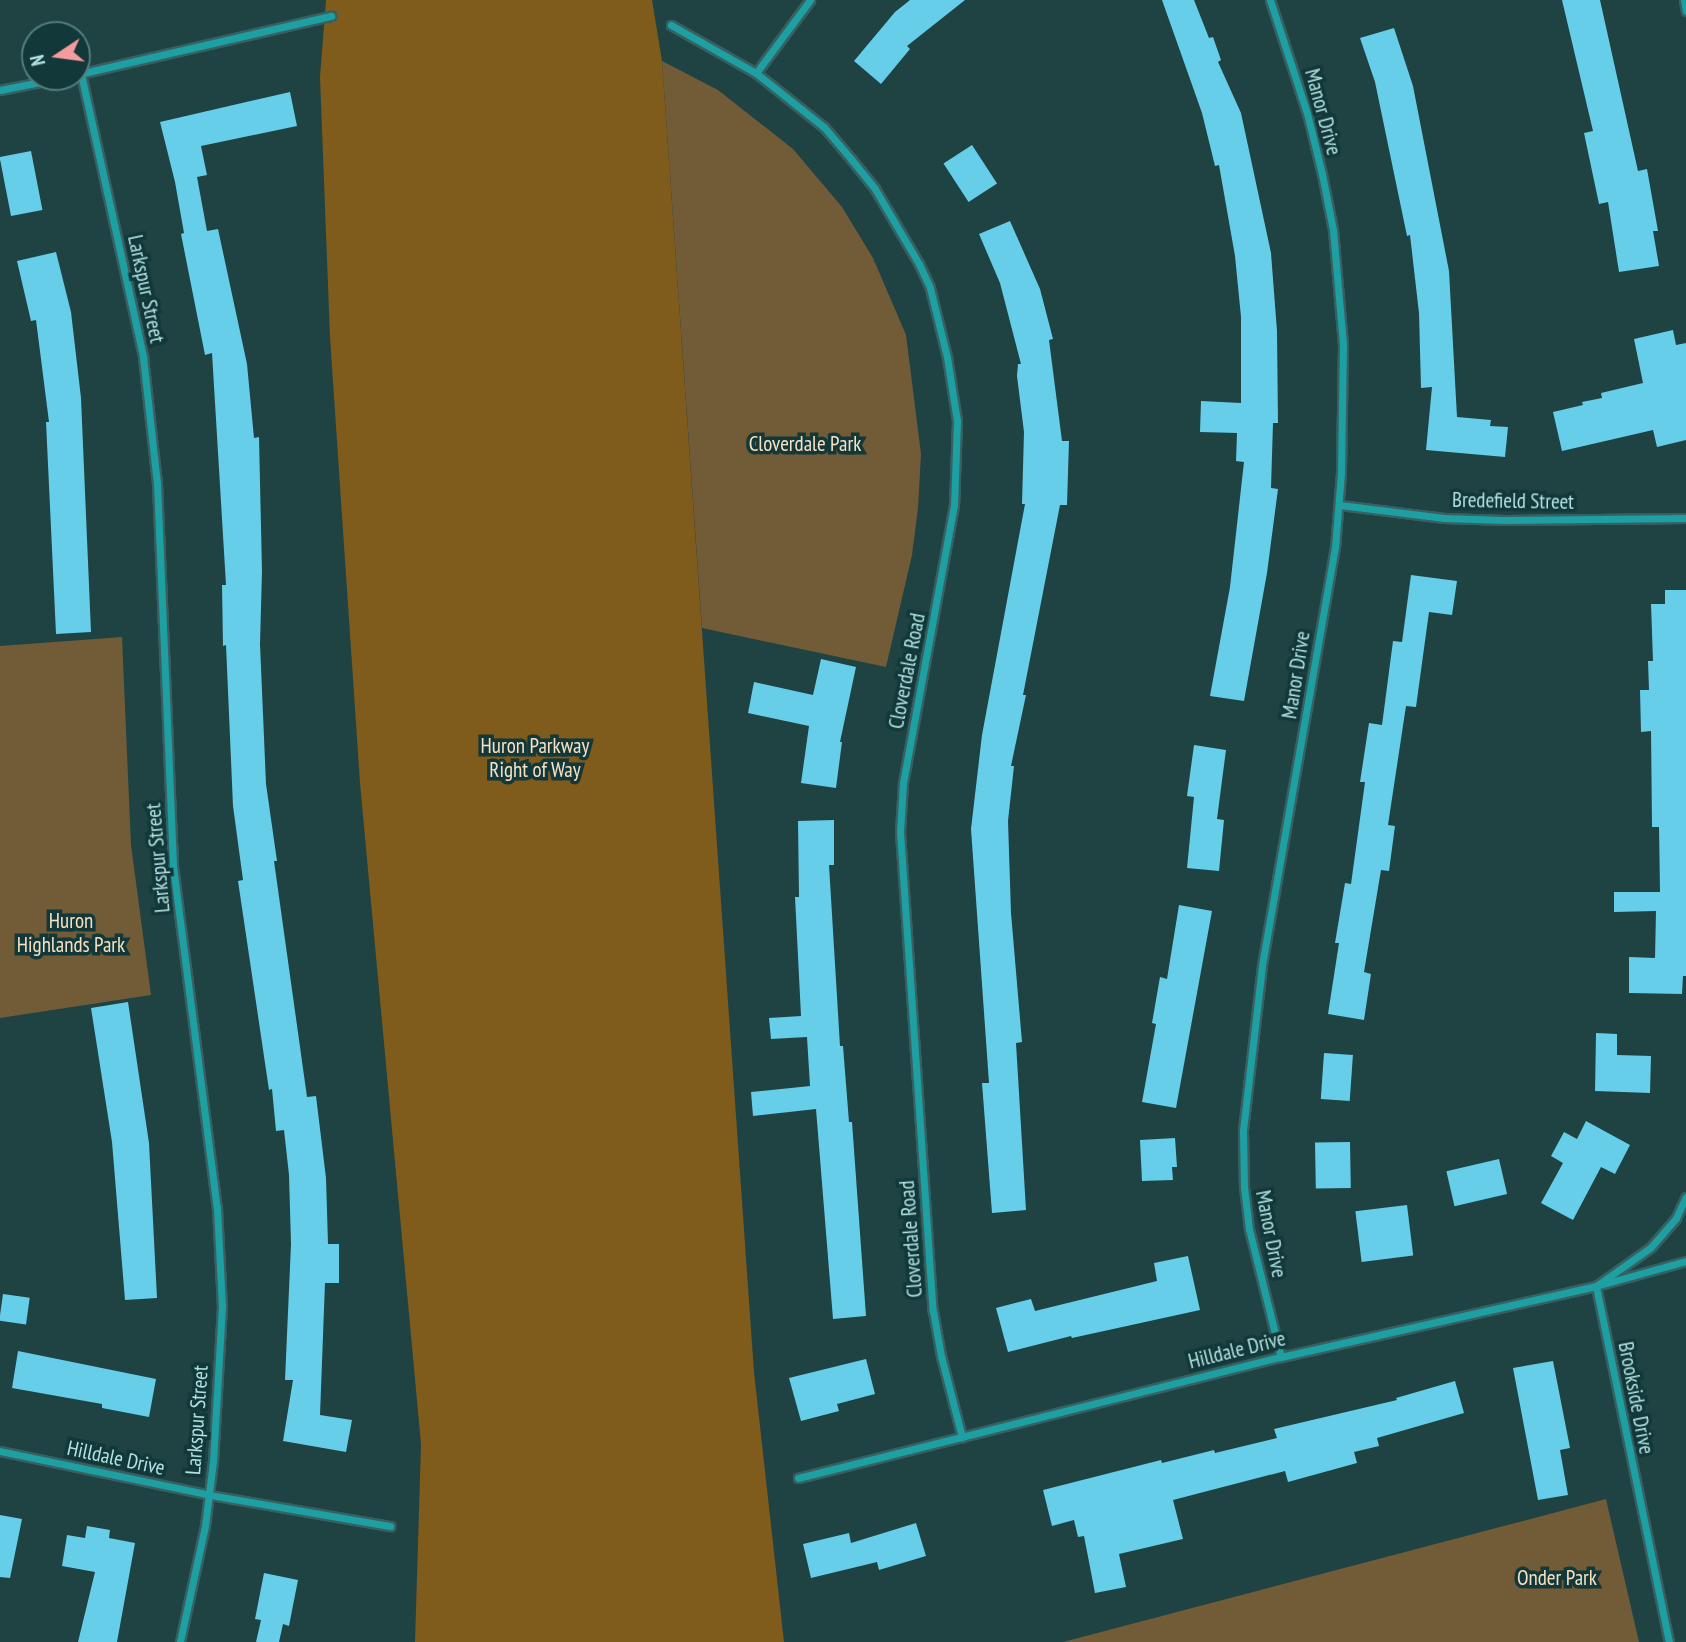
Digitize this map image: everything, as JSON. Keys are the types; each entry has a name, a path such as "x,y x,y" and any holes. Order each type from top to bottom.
{"street":[{"path":"756,73 810,0"},
{"name":"Manor Drive","path":"1270,0 1307,113 1333,230 1343,344 1340,505 1304,737 1262,966 1243,1131 1244,1186 1249,1229 1281,1357"},
{"path":"1684,0 1686,11"},
{"path":"91,71 331,16"},
{"name":"Cloverdale Road","path":"671,25 756,73 824,127 875,189 930,288 954,392 957,460 954,505 904,783 900,832 933,1311 941,1356 962,1437"},
{"path":"0,90 21,86"},
{"name":"Larkspur Street","path":"83,91 143,357 157,483 173,866 209,1131 218,1220 222,1306 210,1495 180,1642"},
{"name":"Bredefield Street","path":"1340,505 1444,518 1686,518"},
{"path":"1596,1286 1651,1247 1676,1218 1686,1197"},
{"name":"Hilldale Drive","path":"798,1478 1281,1357 1596,1286 1686,1261"},
{"name":"Brookside Drive","path":"1596,1286 1669,1642"},
{"name":"Hilldale Drive","path":"0,1451 210,1495 390,1526"}],"green space":[{"name":"Huron Parkway Right of Way","path":"326,0 652,0 662,61 754,1372 784,1642 415,1642 421,1444 360,783 330,337 320,77"},
{"name":"Cloverdale Park","path":"662,61 718,90 793,149 842,207 873,258 906,335 921,454 918,508 912,555 886,667 702,628"},
{"name":"Huron Highlands Park","path":"122,637 131,845 151,995 0,1018 0,646"},
{"name":"Onder Park","path":"1606,1499 1639,1642 1063,1642 1500,1527"}],"building":[{"path":"910,0 965,0 907,46 910,49 881,84 854,61 895,12"},
{"path":"1162,0 1194,0 1209,38 1213,37 1221,60 1218,62 1241,113 1271,253 1277,331 1278,423 1273,423 1271,488 1278,489 1267,573 1244,701 1210,696 1230,587 1244,462 1236,461 1237,433 1200,432 1201,401 1241,403 1241,317 1235,256 1219,165 1215,166 1202,113"},
{"path":"1562,0 1600,0 1638,171 1647,169 1658,231 1653,231 1659,266 1619,272 1608,202 1599,204 1584,133 1593,131"},
{"path":"1394,28 1413,86 1449,271 1457,417 1491,420 1490,426 1508,427 1505,457 1426,450 1432,387 1421,388 1419,313 1410,235 1407,236 1375,82 1360,38"},
{"path":"290,92 297,126 201,146 207,175 197,177 207,231 218,229 247,364 254,438 259,437 262,571 260,644 266,784 307,1097 316,1096 326,1178 328,1244 339,1244 339,1283 325,1283 320,1415 352,1420 346,1452 283,1441 293,1380 285,1380 291,1244 289,1175 284,1130 276,1131 272,1089 269,1090 238,881 243,880 233,806 226,645 223,646 222,585 226,585 212,353 205,355 181,234 184,233 175,182 160,122"},
{"path":"972,145 997,184 969,202 943,164"},
{"path":"31,151 42,210 11,216 0,157"},
{"path":"1010,221 1040,289 1053,339 1049,340 1062,441 1069,441 1067,505 1060,505 1011,766 1014,766 1008,821 1011,913 1022,1042 1016,1043 1026,1210 992,1213 982,1083 989,1083 971,829 982,735 1025,504 1022,504 1024,432 1017,376 1018,364 1021,364 1000,283 979,234"},
{"path":"56,252 71,312 81,398 91,632 56,634 46,422 49,422 36,320 31,321 17,261"},
{"path":"1673,330 1676,345 1686,343 1686,440 1657,447 1653,430 1562,451 1553,412 1602,398 1601,393 1643,383 1634,339"},
{"path":"1411,575 1457,581 1452,615 1429,612 1416,707 1406,706 1388,825 1395,826 1389,871 1381,870 1364,972 1371,974 1364,1020 1328,1014 1339,943 1335,943 1345,883 1351,884 1365,782 1360,782 1369,723 1382,725 1393,641 1402,642"},
{"path":"1665,590 1686,590 1686,976 1683,976 1682,994 1629,993 1629,957 1655,958 1656,911 1614,912 1614,892 1660,892 1659,827 1652,827 1651,731 1641,732 1640,690 1649,690 1648,661 1653,661 1651,604 1665,604"},
{"path":"821,659 856,667 840,742 836,788 801,783 809,726 748,713 754,682 813,695"},
{"path":"1194,745 1226,750 1217,819 1224,820 1219,871 1187,868 1194,797 1187,796"},
{"path":"834,820 834,865 829,865 840,1046 843,1046 849,1122 852,1122 866,1316 833,1319 816,1109 753,1116 751,1092 810,1086 807,1037 771,1039 769,1018 801,1016 795,897 799,897 798,821"},
{"path":"1179,905 1212,911 1176,1108 1142,1102 1156,1024 1152,1023 1160,977 1167,979"},
{"path":"128,1002 149,1143 157,1298 125,1300 112,1142 91,1008"},
{"path":"1596,1033 1617,1034 1617,1055 1651,1056 1650,1093 1595,1091"},
{"path":"1324,1053 1353,1055 1350,1101 1321,1099"},
{"path":"1586,1121 1630,1145 1615,1174 1601,1167 1573,1220 1541,1203 1563,1163 1551,1156 1564,1132 1577,1139"},
{"path":"1175,1138 1177,1167 1172,1167 1173,1180 1142,1181 1140,1140"},
{"path":"1350,1142 1351,1188 1316,1189 1315,1143"},
{"path":"1499,1159 1507,1194 1454,1206 1446,1171"},
{"path":"1407,1205 1413,1256 1362,1262 1355,1211"},
{"path":"1188,1256 1200,1310 1072,1338 1071,1336 1008,1352 996,1308 1031,1299 1035,1311 1157,1281 1154,1263"},
{"path":"3,1294 30,1298 26,1324 0,1321"},
{"path":"18,1351 156,1379 149,1417 102,1408 102,1404 12,1388"},
{"path":"866,1359 875,1394 837,1404 839,1411 801,1421 789,1378"},
{"path":"1553,1361 1570,1448 1560,1450 1568,1495 1538,1500 1513,1368"},
{"path":"1455,1381 1464,1413 1377,1438 1379,1446 1354,1452 1357,1463 1288,1482 1285,1471 1173,1500 1183,1539 1119,1554 1126,1587 1095,1593 1084,1536 1078,1537 1074,1520 1052,1526 1043,1490 1161,1460 1162,1463 1214,1450 1215,1453 1277,1438 1274,1429 1397,1400 1396,1398"},
{"path":"0,1515 22,1519 10,1578 0,1577"},
{"path":"916,1523 926,1556 879,1570 877,1562 811,1578 803,1544 849,1533 851,1543"},
{"path":"87,1526 110,1530 109,1538 135,1543 117,1642 78,1642 95,1572 62,1566 67,1535 85,1538"},
{"path":"264,1573 298,1580 289,1626 283,1624 279,1642 256,1642 261,1620 255,1619"}]}
